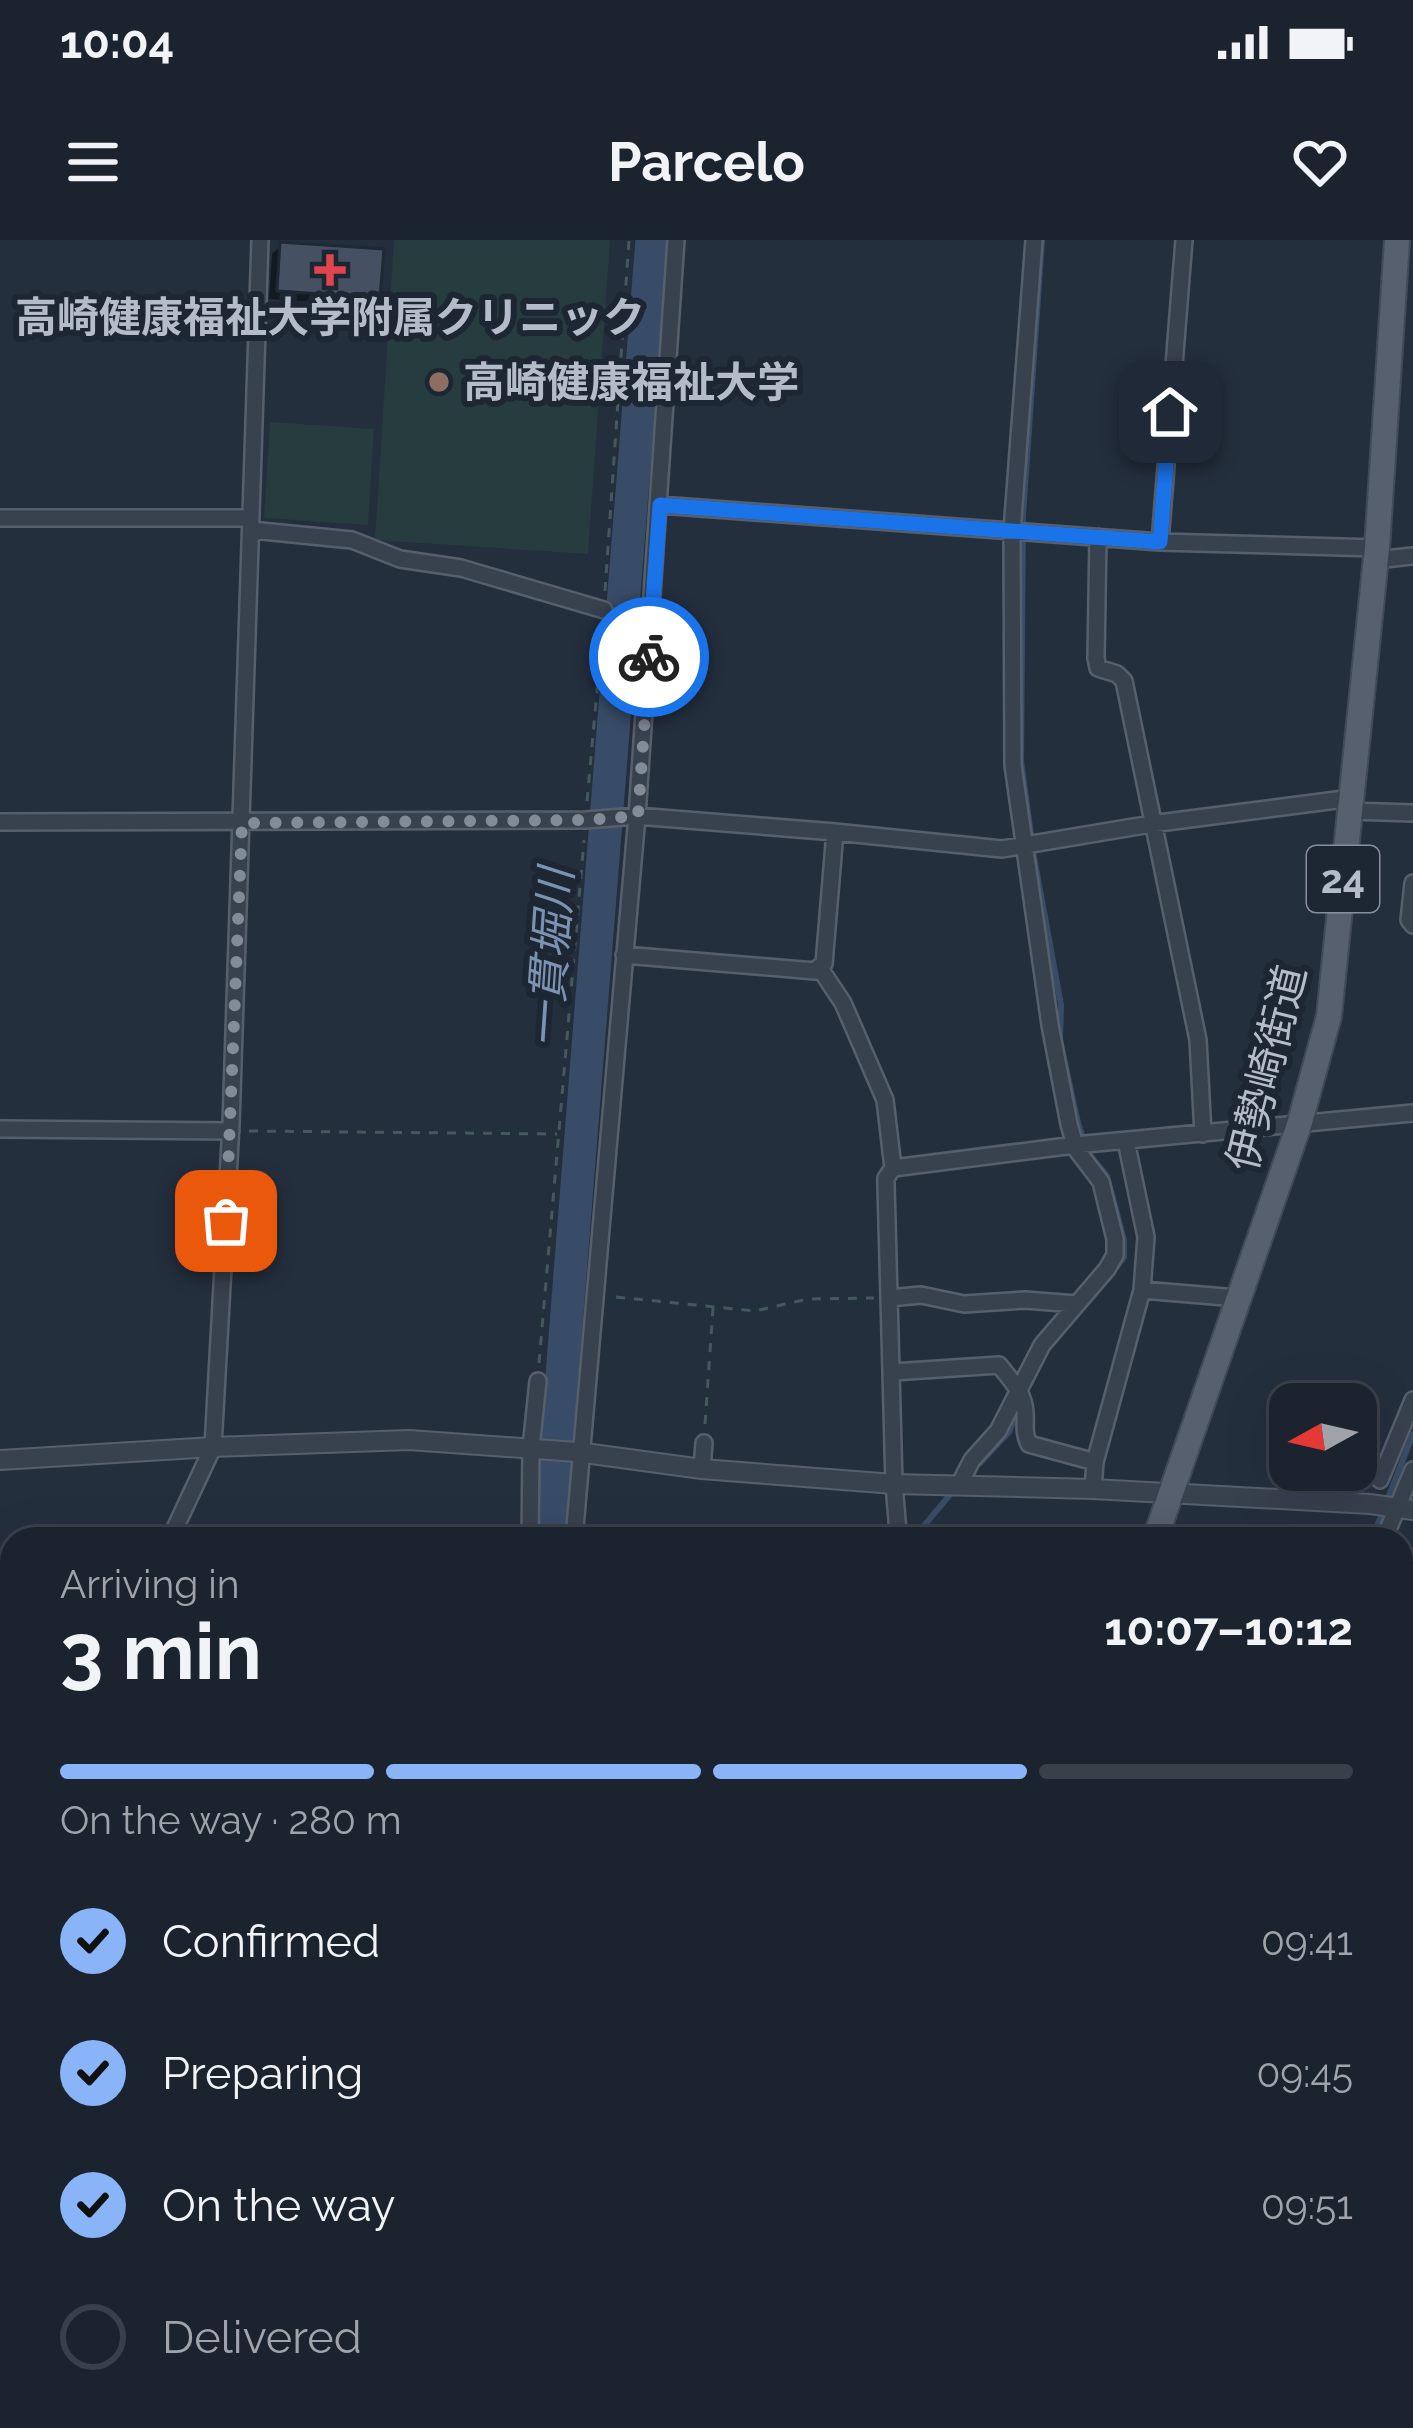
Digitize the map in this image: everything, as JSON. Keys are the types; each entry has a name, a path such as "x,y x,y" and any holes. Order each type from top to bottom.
{"main road":[{"name":"伊勢崎街道","path":"1160,1527 1300,1122 1329,1016 1376,554 1397,240"}],"street":[{"path":"176,1527 213,1447 231,1131 260,240"},
{"path":"575,1527 660,505 676,240"},
{"path":"959,1485 972,1460 998,1431 1042,1345 1107,1269 1115,1239 1101,1182 1075,1145 1050,1025 1012,745 1012,531 1034,240"},
{"path":"1160,542 1184,240"},
{"path":"660,505 1413,556"},
{"path":"0,518 251,524 352,540 400,559 460,568 604,610"},
{"path":"1098,537 1096,658 1098,668 1124,681 1198,1040 1204,1134"},
{"path":"0,822 634,817 1002,849 1151,824 1351,804 1413,813"},
{"path":"624,955 819,968 824,964 835,832"},
{"path":"1413,883 1409,920 1413,925"},
{"path":"819,968 843,1003 885,1100 893,1168 886,1185 898,1527"},
{"path":"893,1168 1075,1145 1413,1113"},
{"path":"0,1129 231,1131"},
{"path":"1093,1489 1142,1290 1146,1238 1126,1141"},
{"path":"1142,1290 1237,1298"},
{"path":"889,1298 921,1295 964,1304 1025,1300 1076,1304"},
{"path":"892,1372 999,1365 1019,1390 1029,1444 1096,1462"},
{"path":"530,1527 538,1381"},
{"path":"1380,1480 1413,1400"},
{"path":"0,1460 409,1440 894,1484 1093,1489 1405,1509 1413,1470"},
{"path":"702,1469 704,1443"}],"path":[{"path":"231,1131 559,1134"},
{"path":"596,1295 755,1311 807,1299 889,1298"},
{"path":"704,1443 714,1306"}],"green space":[{"name":"高崎健康福祉大学","path":"394,240 610,240 588,554 375,540"},
{"path":"270,422 374,429 368,525 264,518"}],"building":[{"name":"高崎健康福祉大学附属クリニック","path":"280,242 384,249 380,298 277,291"}],"waterway":[{"name":"一貫堀川","path":"550,1527 652,240"},
{"path":"1042,240 1023,516 1021,761 1061,1005 1060,1040 1078,1123 1088,1153 1107,1176 1124,1240 1124,1257 1108,1279"},
{"path":"979,1464 1009,1432 1019,1407"},
{"path":"1377,1527 1413,1434"},
{"path":"923,1527 953,1491"}],"way so far":[{"path":"226,1221 242,823 638,816 649,657"}],"place":[{"name":"高崎健康福祉大学附属クリニック","path":"330,270"},
{"name":"高崎健康福祉大学","path":"439,382"}],"route":[{"path":"649,657 660,505 1160,542 1170,412"}]}
